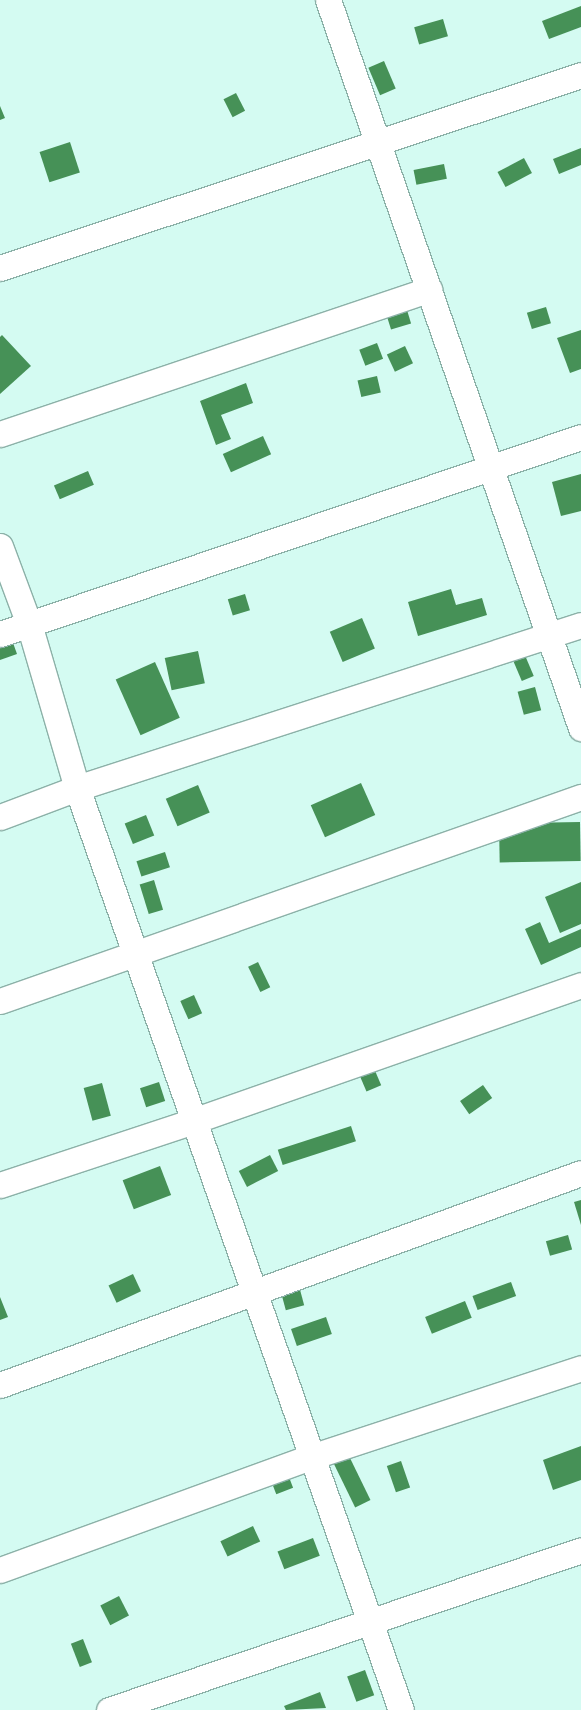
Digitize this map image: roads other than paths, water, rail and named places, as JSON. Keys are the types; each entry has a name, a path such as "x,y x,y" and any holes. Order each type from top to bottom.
{"street":[{"path":"328,0 581,728"},
{"path":"0,268 581,75"},
{"path":"0,434 429,290"},
{"path":"0,634 581,437"},
{"path":"0,546 29,624 77,788 252,1294 401,1710"},
{"path":"0,817 77,788 581,625"},
{"path":"0,1001 136,956 581,796"},
{"path":"0,1185 193,1121 581,985"},
{"path":"0,1385 581,1173"},
{"path":"0,1570 311,1457 581,1368"},
{"path":"109,1710 581,1550"}]}
